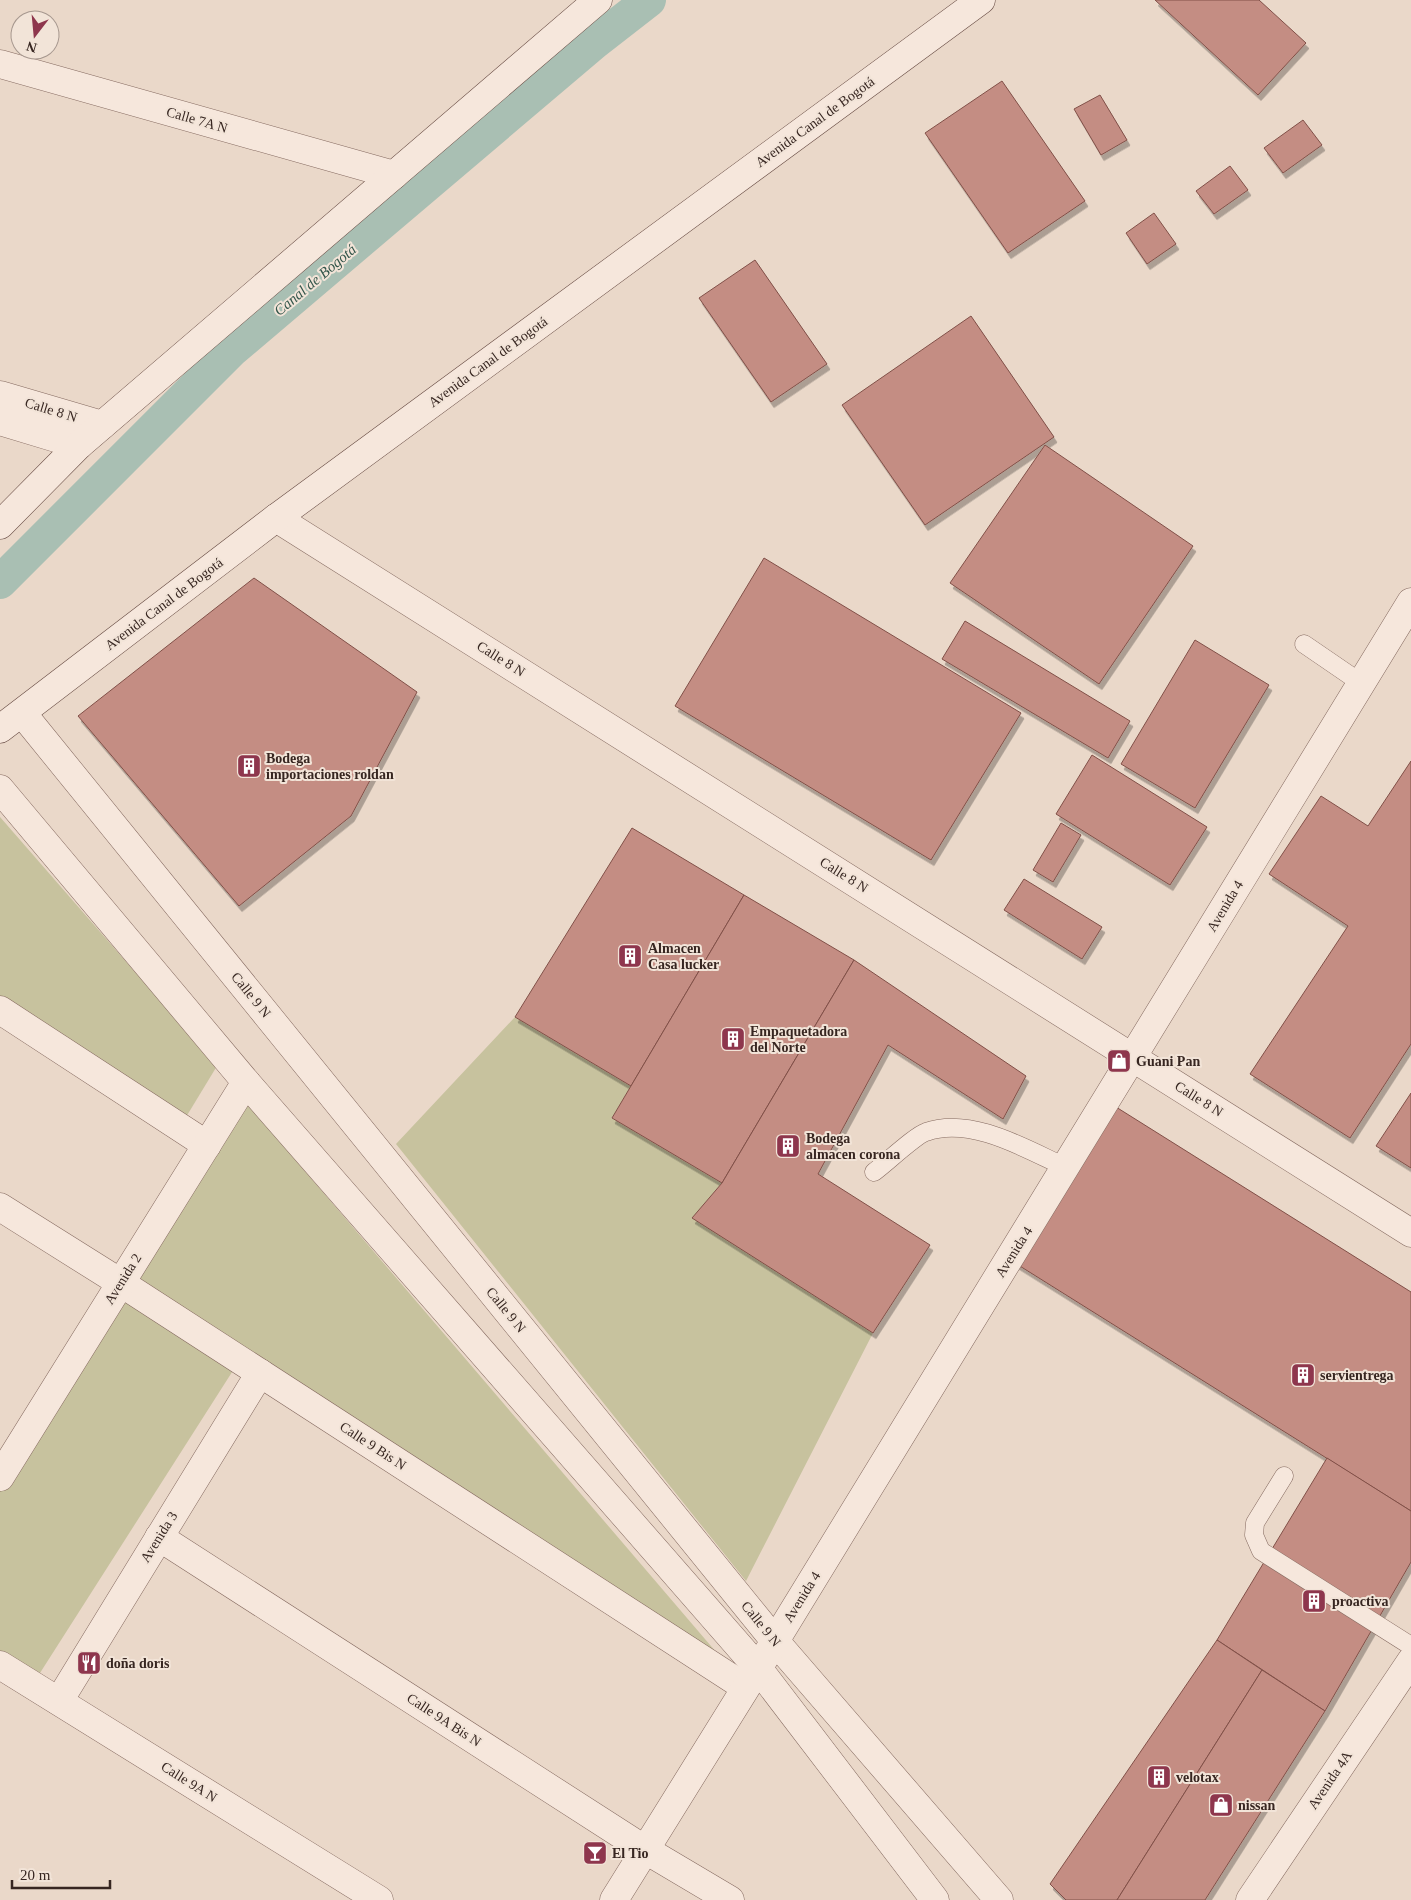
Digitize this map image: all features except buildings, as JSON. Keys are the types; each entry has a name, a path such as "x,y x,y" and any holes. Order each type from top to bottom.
{"street":[{"path":"0,525 79,445 596,0"},
{"name":"Avenida Canal de Bogotá","path":"0,729 276,518 981,0"},
{"name":"Calle 7A N","path":"0,64 394,175"},
{"name":"Calle 8 N","path":"0,395 102,425"},
{"name":"Calle 8 N","path":"0,421 79,445"},
{"name":"Calle 8 N","path":"276,518 1411,1233"},
{"name":"Avenida 4","path":"614,1900 775,1641 1411,602"},
{"name":"Calle 9 N","path":"22,713 775,1641 999,1900"},
{"path":"0,789 246,1082 752,1677 934,1900"},
{"path":"0,1010 207,1145"},
{"name":"Avenida 2","path":"4,1460 121,1283 246,1082"},
{"name":"Calle 9 Bis N","path":"0,1207 260,1373 752,1677"},
{"name":"Avenida 3","path":"59,1701 260,1373"},
{"name":"Calle 9A Bis N","path":"159,1537 644,1850 730,1900"},
{"name":"Avenida 4A","path":"1250,1900 1411,1660"},
{"name":"Calle 9A N","path":"0,1664 379,1900"}],"lane":[{"path":"1304,644 1361,683"},
{"path":"874,1172 925,1132 956,1127 1002,1138 1066,1167"},
{"path":"1284,1476 1256,1523 1254,1535 1261,1551 1411,1646"}],"shaded area":[{"path":"0,817 217,1066 183,1122 0,999"},
{"path":"515,1017 631,1086 612,1118 722,1183 693,1218 873,1333 746,1581 396,1144"},
{"path":"245,1101 740,1680 234,1369 40,1673 0,1651 0,1483"}],"waterway":[{"name":"Canal de Bogotá","path":"0,582 232,350 595,42 649,0"}],"place":[{"name":"Bodega importaciones roldan","path":"249,766"},
{"name":"Almacen Casa lucker","path":"630,956"},
{"name":"Empaquetadora del Norte","path":"733,1039"},
{"name":"Guani Pan","path":"1119,1061"},
{"name":"Bodega almacen corona","path":"788,1146"},
{"name":"servientrega","path":"1303,1375"},
{"name":"proactiva","path":"1314,1601"},
{"name":"doña doris","path":"89,1663"},
{"name":"velotax","path":"1159,1777"},
{"name":"nissan","path":"1221,1805"},
{"name":"El Tio","path":"595,1853"}]}
